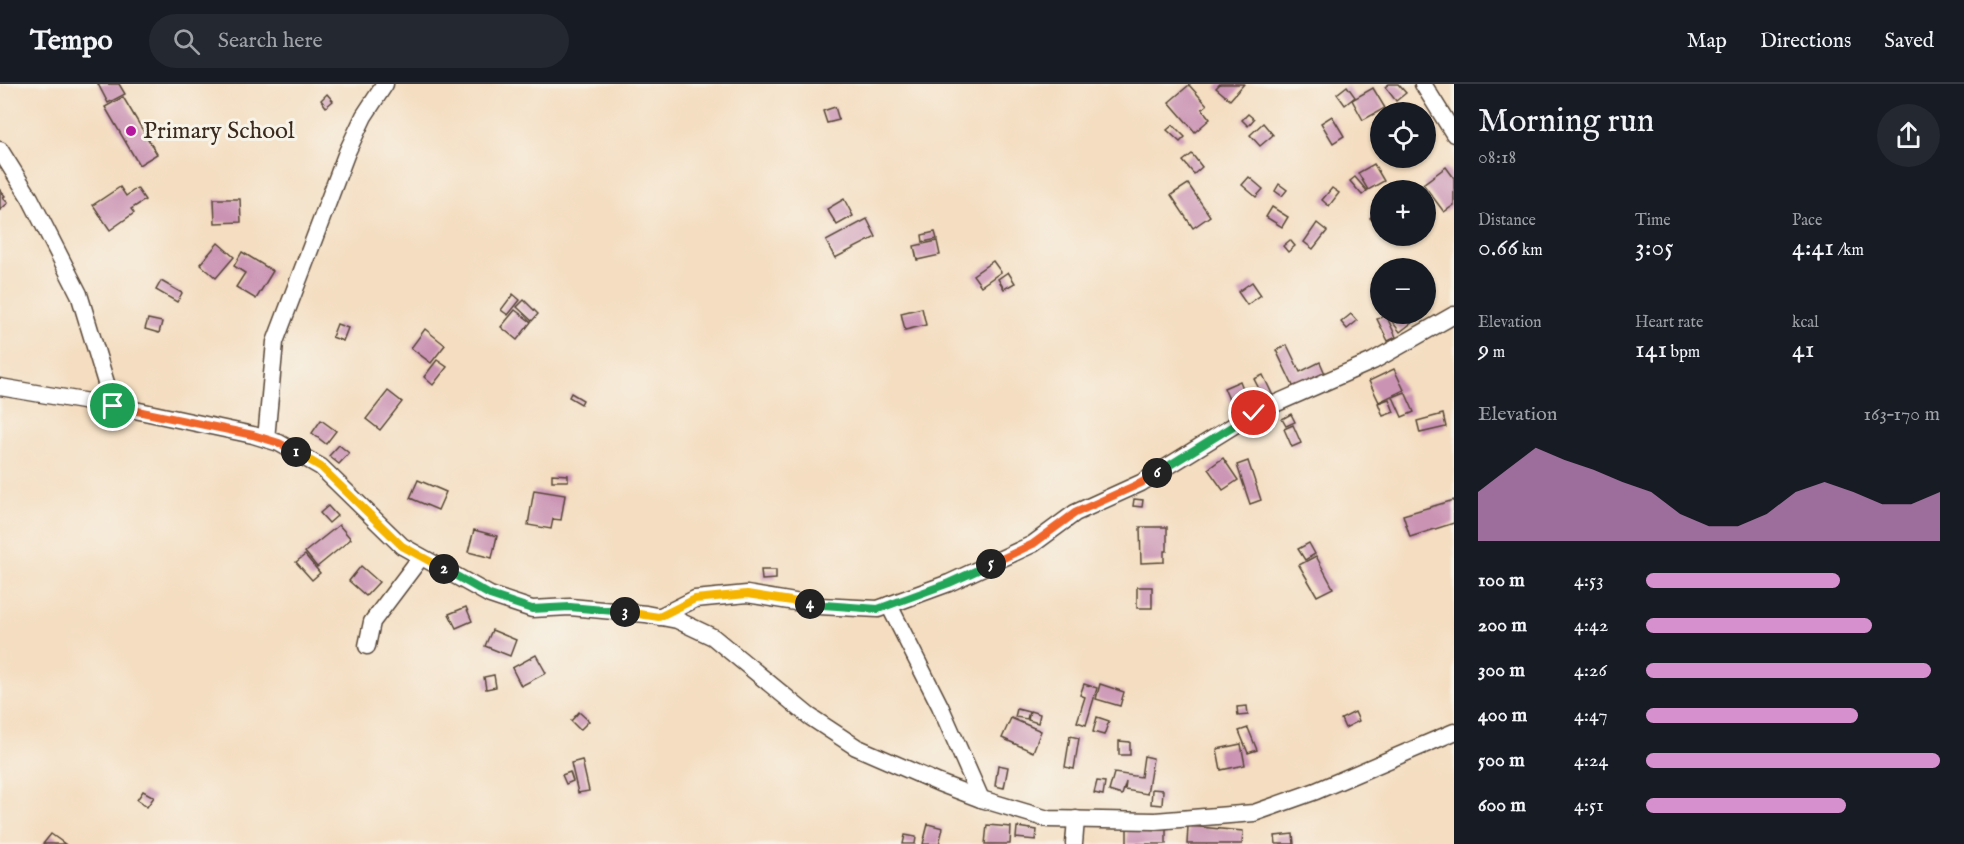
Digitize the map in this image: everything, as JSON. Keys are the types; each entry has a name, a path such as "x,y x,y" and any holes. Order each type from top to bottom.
{"street":[{"path":"266,439 275,342 347,152 364,116 385,84"},
{"path":"1423,84 1454,134"},
{"path":"0,150 30,198 79,294 113,406"},
{"path":"659,617 695,599 747,594 819,606 878,609 949,583 1033,544 1075,513 1141,483 1254,413 1373,361 1454,315"},
{"path":"0,387 113,406 266,439 302,454 321,467 402,546 490,595 532,609 570,607 677,620 713,637 809,716 856,747 981,799 1048,819 1155,821 1254,813 1316,791 1454,732"},
{"path":"367,646 372,622 421,557"},
{"path":"889,605 940,706 981,799"},
{"path":"1074,844 1076,819"}],"building":[{"path":"98,84 119,84 125,94 108,103"},
{"path":"1220,84 1244,84 1230,100 1216,88"},
{"path":"1389,84 1398,84 1406,93 1396,101 1385,87"},
{"path":"1189,85 1207,105 1202,109 1210,119 1195,132 1169,102"},
{"path":"1347,86 1355,97 1345,105 1337,94"},
{"path":"1373,88 1381,102 1370,102 1370,116 1363,120 1352,100"},
{"path":"327,94 333,101 326,107 321,100"},
{"name":"Primary School","path":"123,97 157,154 139,165 105,107"},
{"path":"835,107 839,120 827,123 823,111"},
{"path":"1248,114 1254,119 1248,126 1242,120"},
{"path":"1332,116 1344,136 1333,143 1321,123"},
{"path":"1263,123 1273,135 1260,146 1250,135"},
{"path":"1173,125 1185,137 1180,142 1167,130"},
{"path":"1192,154 1202,167 1194,174 1183,161"},
{"path":"1370,166 1376,168 1383,180 1370,180 1368,190 1358,173"},
{"path":"1446,167 1454,178 1454,205 1444,212 1436,201 1436,180 1428,180"},
{"path":"1249,177 1263,189 1256,197 1242,185"},
{"path":"1355,177 1367,191 1362,195 1350,181"},
{"path":"1188,184 1210,216 1193,228 1171,195"},
{"path":"1279,184 1287,190 1282,196 1275,191"},
{"path":"120,187 126,196 137,188 145,200 131,209 134,213 110,230 93,205"},
{"path":"1332,188 1339,193 1329,206 1322,200"},
{"path":"0,190 8,203 0,210"},
{"path":"214,199 240,199 241,222 215,223"},
{"path":"844,199 853,216 837,225 827,209"},
{"path":"1272,207 1288,217 1282,227 1266,217"},
{"path":"867,219 876,237 835,258 826,241"},
{"path":"1317,223 1327,231 1313,249 1304,242"},
{"path":"935,232 937,239 923,242 922,235"},
{"path":"1290,240 1295,246 1288,252 1283,246"},
{"path":"937,241 940,255 917,260 914,246"},
{"path":"218,243 234,257 216,278 200,264"},
{"path":"242,252 273,271 256,299 236,287 245,273 234,266"},
{"path":"993,261 1001,272 981,286 973,275"},
{"path":"1008,272 1015,283 1004,289 998,279"},
{"path":"161,281 182,293 177,302 156,290"},
{"path":"1252,282 1261,295 1247,305 1238,292"},
{"path":"513,294 520,300 508,315 501,310"},
{"path":"524,300 538,314 532,321 517,307"},
{"path":"922,308 926,325 905,330 901,313"},
{"path":"515,310 531,322 517,340 501,327"},
{"path":"1351,314 1357,321 1347,329 1341,322"},
{"path":"148,319 162,322 159,333 145,329"},
{"path":"337,324 348,328 343,341 332,337"},
{"path":"1380,324 1390,324 1396,337 1388,341"},
{"path":"1394,324 1410,324 1400,332"},
{"path":"425,329 445,345 431,363 411,348"},
{"path":"1287,345 1300,372 1320,362 1326,376 1295,390 1276,350"},
{"path":"437,360 447,367 433,385 424,377"},
{"path":"1394,369 1404,390 1379,402 1369,381"},
{"path":"1263,375 1274,398 1266,402 1254,379"},
{"path":"1240,381 1246,396 1230,402 1224,388"},
{"path":"388,391 402,402 380,430 366,419"},
{"path":"1405,392 1414,412 1402,417 1393,397"},
{"path":"571,393 583,400 581,404 569,397"},
{"path":"1389,399 1394,412 1383,416 1378,403"},
{"path":"1291,414 1295,422 1286,426 1282,419"},
{"path":"1443,414 1446,427 1420,433 1417,421"},
{"path":"321,420 336,431 326,444 312,433"},
{"path":"1293,425 1301,443 1292,447 1284,429"},
{"path":"339,445 349,453 339,464 329,456"},
{"path":"1223,458 1238,480 1223,490 1208,469"},
{"path":"1248,461 1261,500 1250,504 1237,465"},
{"path":"552,474 568,475 568,481 552,481"},
{"path":"418,480 446,492 438,510 410,498"},
{"path":"534,490 565,495 561,520 553,519 551,529 528,525"},
{"path":"1134,499 1143,500 1142,507 1133,506"},
{"path":"1454,500 1454,523 1410,537 1403,515"},
{"path":"328,506 337,516 329,523 320,513"},
{"path":"339,525 351,539 317,567 305,552"},
{"path":"1140,527 1167,527 1167,551 1164,551 1164,562 1141,563"},
{"path":"474,530 497,536 492,558 468,552"},
{"path":"1309,543 1315,554 1305,560 1298,549"},
{"path":"305,555 320,573 312,580 296,562"},
{"path":"1316,556 1333,588 1317,596 1299,565"},
{"path":"361,566 379,582 366,596 349,581"},
{"path":"761,570 776,570 776,579 762,580"},
{"path":"1137,587 1152,587 1152,608 1137,608"},
{"path":"466,607 472,621 456,628 449,614"},
{"path":"492,630 516,640 510,656 485,646"},
{"path":"536,655 546,673 521,686 512,668"},
{"path":"494,675 496,687 486,689 484,677"},
{"path":"1084,684 1097,688 1086,725 1077,722 1085,697 1080,695"},
{"path":"1100,684 1124,692 1120,706 1096,699"},
{"path":"1247,706 1248,715 1238,716 1237,707"},
{"path":"1017,709 1029,712 1027,719 1015,717"},
{"path":"1030,711 1040,714 1038,723 1028,720"},
{"path":"579,712 589,721 580,730 571,721"},
{"path":"1355,712 1359,721 1345,728 1341,719"},
{"path":"1097,717 1109,721 1104,735 1093,732"},
{"path":"1011,718 1041,731 1033,752 1002,738"},
{"path":"1248,728 1257,750 1248,753 1239,731"},
{"path":"1070,736 1079,738 1074,769 1065,767"},
{"path":"1119,741 1130,742 1130,755 1119,755"},
{"path":"1241,744 1245,765 1221,770 1217,749"},
{"path":"1144,756 1153,758 1147,794 1125,790 1126,782 1122,795 1109,791 1114,773 1141,777"},
{"path":"582,760 589,791 578,793 571,763"},
{"path":"998,765 1008,767 1004,788 995,786"},
{"path":"570,772 573,781 566,784 562,775"},
{"path":"1097,781 1105,782 1103,795 1094,793"},
{"path":"1152,789 1163,790 1162,805 1151,804"},
{"path":"143,791 154,797 147,807 137,800"},
{"path":"928,824 943,828 939,844 923,844"},
{"path":"987,825 1011,827 1010,844 985,844"},
{"path":"1188,826 1243,831 1242,844 1187,844"},
{"path":"1017,827 1037,830 1036,840 1016,838"},
{"path":"1127,828 1166,828 1166,844 1127,844"},
{"path":"51,834 65,844 43,844"},
{"path":"1293,834 1294,844 1276,844 1275,836"},
{"path":"905,835 916,837 915,844 903,844"}],"place":[{"name":"Primary School","path":"131,131"}],"route":[{"path":"113,406 253,435 279,443 302,454 321,467 402,546 490,595 532,609 570,607 659,617 695,599 747,594 819,606 878,609 949,583 1033,544 1075,513 1141,483 1254,413"}]}
